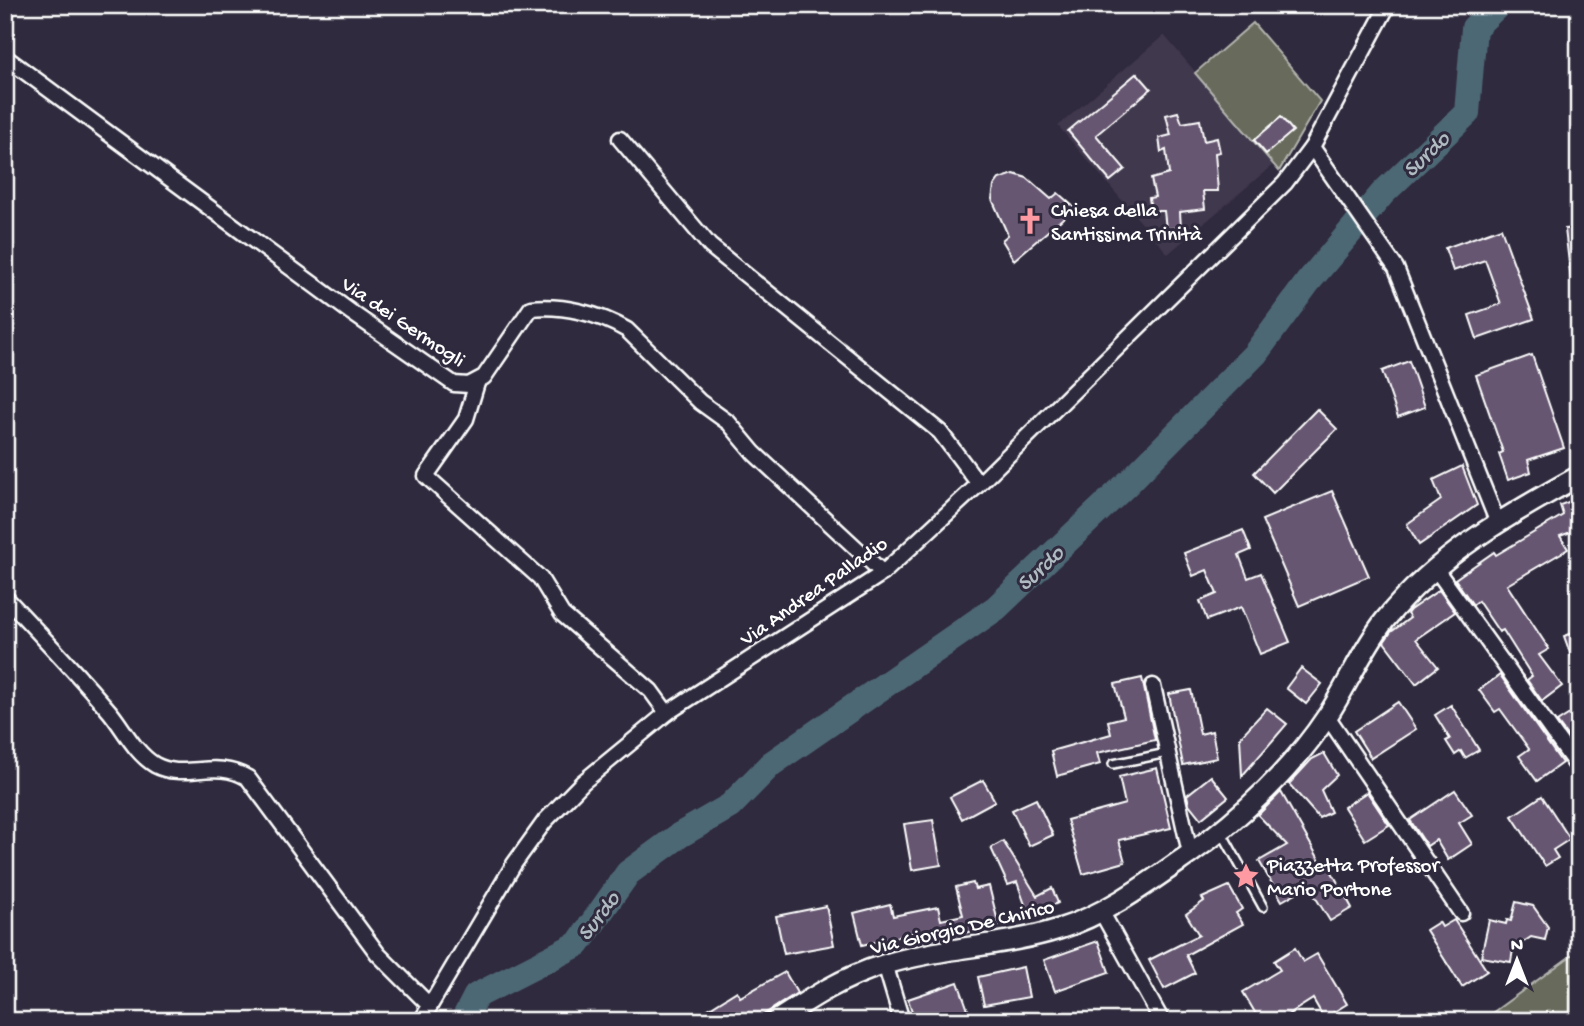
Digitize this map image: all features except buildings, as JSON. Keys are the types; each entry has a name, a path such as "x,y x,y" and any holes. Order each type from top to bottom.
{"main road":[{"name":"Via Giorgio De Chirico","path":"776,1021 837,982 885,964 1060,929 1101,911 1190,853 1220,831 1277,778 1327,716 1385,621 1435,568 1497,521 1579,476"}],"street":[{"name":"Via Andrea Palladio","path":"421,1021 514,864 545,821 583,782 667,713 883,573 979,484 1248,222 1285,183 1312,147 1388,5"},
{"name":"Via dei Germogli","path":"5,57 454,384 477,383 484,377 531,308 557,305 614,322 646,346 700,402 729,423 754,453 883,573"},
{"path":"620,139 710,246 940,432 979,484"},
{"path":"1312,147 1396,268 1497,521"},
{"path":"477,383 466,419 426,476 540,578 562,614 651,691 667,713"},
{"path":"1435,568 1579,769"},
{"path":"5,597 82,679 136,748 153,764 181,771 211,767 232,769 248,778 379,954 430,1006"},
{"path":"1153,686 1190,853"},
{"path":"1327,716 1461,912"},
{"path":"1101,911 1162,1021"},
{"path":"885,964 902,1021"}],"lane":[{"path":"1113,764 1167,753"},
{"path":"1220,831 1263,907"}],"shaded area":[{"path":"1164,35 1274,164 1168,254 1058,126"}],"green space":[{"path":"1253,23 1320,101 1279,171 1195,73"},
{"path":"1579,950 1579,1021 1481,1021"}],"waterway":[{"name":"Surdo","path":"463,1021 476,996 578,944 628,873 680,835 730,806 771,764 996,608 1129,482 1255,354 1308,282 1383,193 1467,113 1474,28 1498,5"}],"place":[{"name":"Chiesa della Santissima Trinità","path":"1030,221"},
{"name":"Piazzetta Professor Mario Portone","path":"1246,876"}]}
